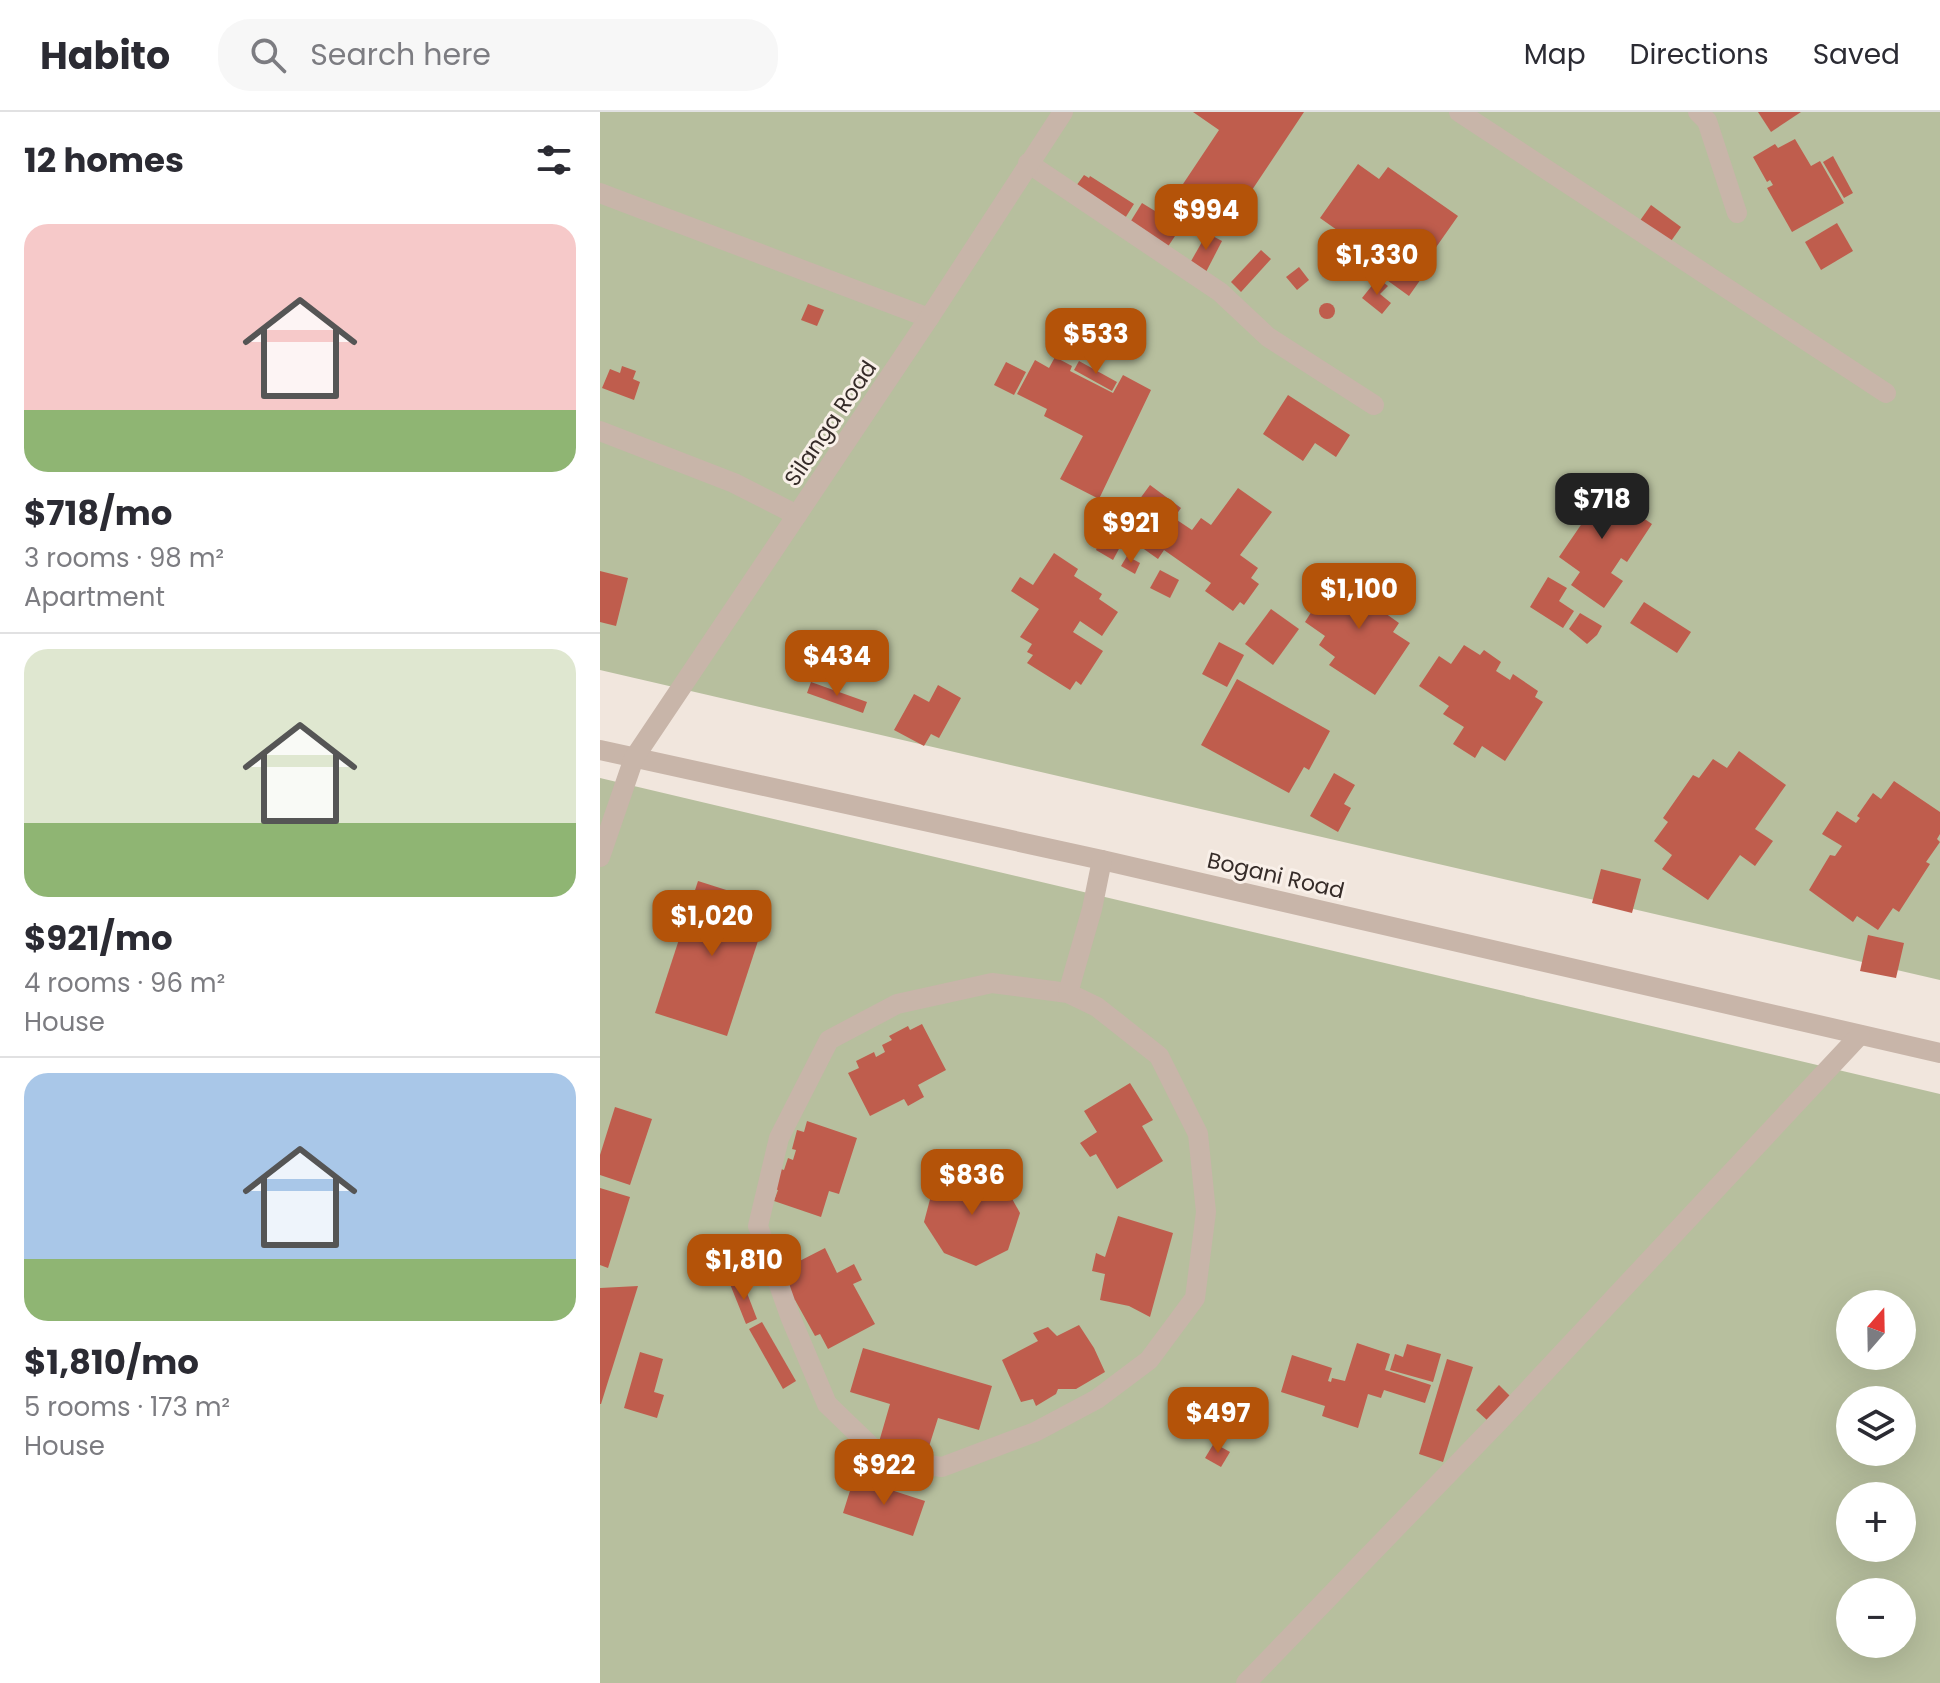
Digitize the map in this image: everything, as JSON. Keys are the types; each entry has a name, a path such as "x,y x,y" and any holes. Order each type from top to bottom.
{"street":[{"name":"Silanga Road","path":"600,857 634,758 1063,112"},
{"path":"1459,112 1886,393"},
{"path":"1698,112 1707,121 1737,213"},
{"path":"1028,163 1220,292 1268,337 1374,405"},
{"path":"600,193 929,318"},
{"path":"600,431 734,483 797,515"},
{"name":"Bogani Road","path":"600,750 1102,860 1940,1053"},
{"path":"1068,993 1092,909 1102,860"},
{"path":"992,983 1068,993 1097,1007 1159,1056 1198,1134 1206,1212 1195,1298 1149,1360 1097,1399 1035,1432 942,1467 884,1459 827,1404 790,1316 758,1226 779,1138 829,1040 897,1004 992,983"},
{"path":"1246,1683 1502,1418 1860,1035"}],"green space":[{"path":"600,112 1940,112 1940,980 600,670"},
{"path":"600,778 1940,1094 1940,1683 600,1683"}],"building":[{"path":"1193,112 1304,112 1228,226 1177,193 1219,130"},
{"path":"1758,112 1801,112 1771,132"},
{"path":"1795,139 1811,166 1820,161 1844,203 1792,232 1767,188 1773,185 1770,180 1767,182 1753,157 1775,144 1778,148"},
{"path":"1833,156 1853,193 1844,198 1823,162"},
{"path":"1358,164 1379,179 1388,167 1458,216 1425,263 1430,266 1409,296 1355,257 1361,247 1320,218"},
{"path":"1084,175 1134,204 1122,223 1076,186"},
{"path":"1142,203 1181,227 1167,248 1129,224"},
{"path":"1651,205 1681,227 1669,244 1639,222"},
{"path":"1837,223 1853,251 1821,270 1805,242"},
{"path":"1207,233 1222,241 1206,272 1190,263"},
{"path":"1261,250 1271,259 1241,292 1231,282"},
{"path":"1299,267 1309,280 1297,290 1286,277"},
{"path":"1378,278 1388,286 1380,294 1391,303 1382,314 1362,298"},
{"path":"1327,303 1335,311 1327,319 1319,311"},
{"path":"808,304 824,310 817,326 801,320"},
{"path":"1055,357 1072,366 1070,371 1113,393 1123,375 1151,390 1099,499 1060,479 1083,436 1044,416 1047,409 1017,394 1035,360 1049,368"},
{"path":"1079,361 1117,382 1112,391 1074,370"},
{"path":"1006,362 1026,372 1014,395 994,385"},
{"path":"622,366 636,371 633,379 640,382 634,400 602,388 610,369 620,373"},
{"path":"1288,395 1350,435 1336,457 1315,443 1303,461 1263,434"},
{"path":"1584,478 1652,524 1627,562 1621,558 1611,573 1623,581 1604,608 1571,585 1580,572 1559,557 1587,516 1567,503"},
{"path":"1150,485 1181,508 1174,518 1192,530 1201,518 1211,525 1238,488 1272,512 1240,555 1258,568 1251,578 1259,584 1244,605 1240,602 1233,611 1205,591 1211,583 1164,550 1158,559 1117,530"},
{"path":"1102,537 1120,547 1113,560 1096,550"},
{"path":"1054,553 1078,569 1074,576 1102,594 1099,599 1118,612 1102,636 1080,621 1073,632 1103,651 1081,685 1076,681 1070,690 1027,663 1033,655 1027,652 1032,644 1020,637 1039,609 1011,591 1020,577 1033,585"},
{"path":"1127,556 1140,563 1135,574 1121,566"},
{"path":"1160,570 1179,580 1170,598 1150,588"},
{"path":"600,571 628,578 616,626 600,622"},
{"path":"1359,573 1395,597 1385,613 1399,623 1393,632 1410,643 1375,695 1329,665 1335,657 1319,645 1325,636 1305,622 1335,574 1351,585"},
{"path":"1548,577 1567,588 1559,601 1574,611 1563,628 1530,607"},
{"path":"1644,602 1691,632 1677,653 1630,623"},
{"path":"1271,609 1299,629 1273,665 1245,644"},
{"path":"1580,613 1602,626 1587,644 1569,629"},
{"path":"1219,642 1244,655 1227,687 1202,674"},
{"path":"1464,645 1480,655 1484,650 1501,662 1496,671 1510,680 1513,674 1538,691 1535,697 1543,702 1505,761 1482,746 1475,758 1453,744 1464,727 1443,714 1449,706 1419,686 1439,656 1451,664"},
{"path":"1237,679 1330,731 1309,770 1304,767 1289,793 1201,745"},
{"path":"811,682 867,702 863,713 807,693"},
{"path":"938,685 961,698 939,738 931,734 924,746 894,730 914,694 929,702"},
{"path":"1739,751 1786,785 1755,829 1773,841 1755,866 1740,855 1708,900 1662,869 1672,855 1654,841 1668,822 1663,818 1693,775 1699,778 1713,759 1727,768"},
{"path":"1334,773 1355,785 1344,804 1351,808 1338,832 1310,816"},
{"path":"1894,781 1940,812 1940,834 1937,839 1940,842 1926,862 1930,864 1899,912 1893,908 1878,930 1857,916 1853,922 1809,890 1830,855 1835,856 1842,846 1822,834 1837,811 1856,823 1860,818 1857,816 1873,793 1881,799"},
{"path":"1601,869 1641,879 1632,913 1592,903"},
{"path":"698,881 770,904 727,1036 655,1013"},
{"path":"1868,935 1904,943 1896,978 1860,971"},
{"path":"922,1024 946,1070 918,1085 924,1097 908,1106 904,1099 870,1116 848,1073 859,1068 856,1061 874,1052 876,1057 885,1052 882,1045 892,1040 889,1036 908,1026 910,1030"},
{"path":"1130,1083 1153,1120 1142,1126 1163,1161 1117,1189 1096,1154 1090,1157 1080,1143 1097,1132 1084,1111"},
{"path":"615,1107 652,1119 630,1185 600,1175 600,1155"},
{"path":"807,1121 857,1138 839,1194 829,1191 821,1217 774,1201 778,1190 772,1188 778,1168 784,1170 788,1158 793,1160 796,1150 792,1149 797,1130 804,1132"},
{"path":"966,1168 1000,1177 1020,1213 1008,1250 976,1266 944,1253 924,1222 933,1188"},
{"path":"600,1188 630,1197 608,1268 600,1265"},
{"path":"1118,1216 1173,1233 1150,1317 1129,1306 1100,1300 1105,1274 1092,1271 1096,1253 1105,1257"},
{"path":"825,1248 837,1273 854,1264 862,1280 853,1284 875,1324 828,1349 820,1334 815,1336 795,1300 791,1303 780,1271"},
{"path":"742,1280 757,1319 746,1324 730,1284"},
{"path":"638,1286 601,1404 600,1404 600,1288"},
{"path":"762,1322 796,1381 783,1389 749,1329"},
{"path":"1079,1325 1105,1372 1076,1389 1058,1389 1056,1394 1036,1406 1033,1399 1021,1402 1002,1360 1038,1341 1033,1333 1048,1327 1057,1336"},
{"path":"1357,1343 1390,1354 1385,1370 1431,1385 1425,1403 1384,1390 1381,1398 1368,1394 1358,1428 1322,1416 1325,1406 1281,1392 1292,1355 1332,1368 1328,1381 1331,1382 1332,1378 1345,1381"},
{"path":"1407,1344 1441,1354 1433,1382 1390,1370 1395,1354 1403,1357"},
{"path":"863,1348 992,1386 979,1430 938,1418 926,1456 879,1442 890,1404 850,1392"},
{"path":"640,1352 663,1359 654,1392 664,1395 657,1418 624,1408"},
{"path":"1447,1359 1473,1367 1443,1462 1419,1454"},
{"path":"1499,1385 1510,1396 1488,1421 1476,1410"},
{"path":"1214,1443 1230,1452 1221,1467 1205,1458"},
{"path":"854,1478 925,1501 913,1536 843,1513"}]}
